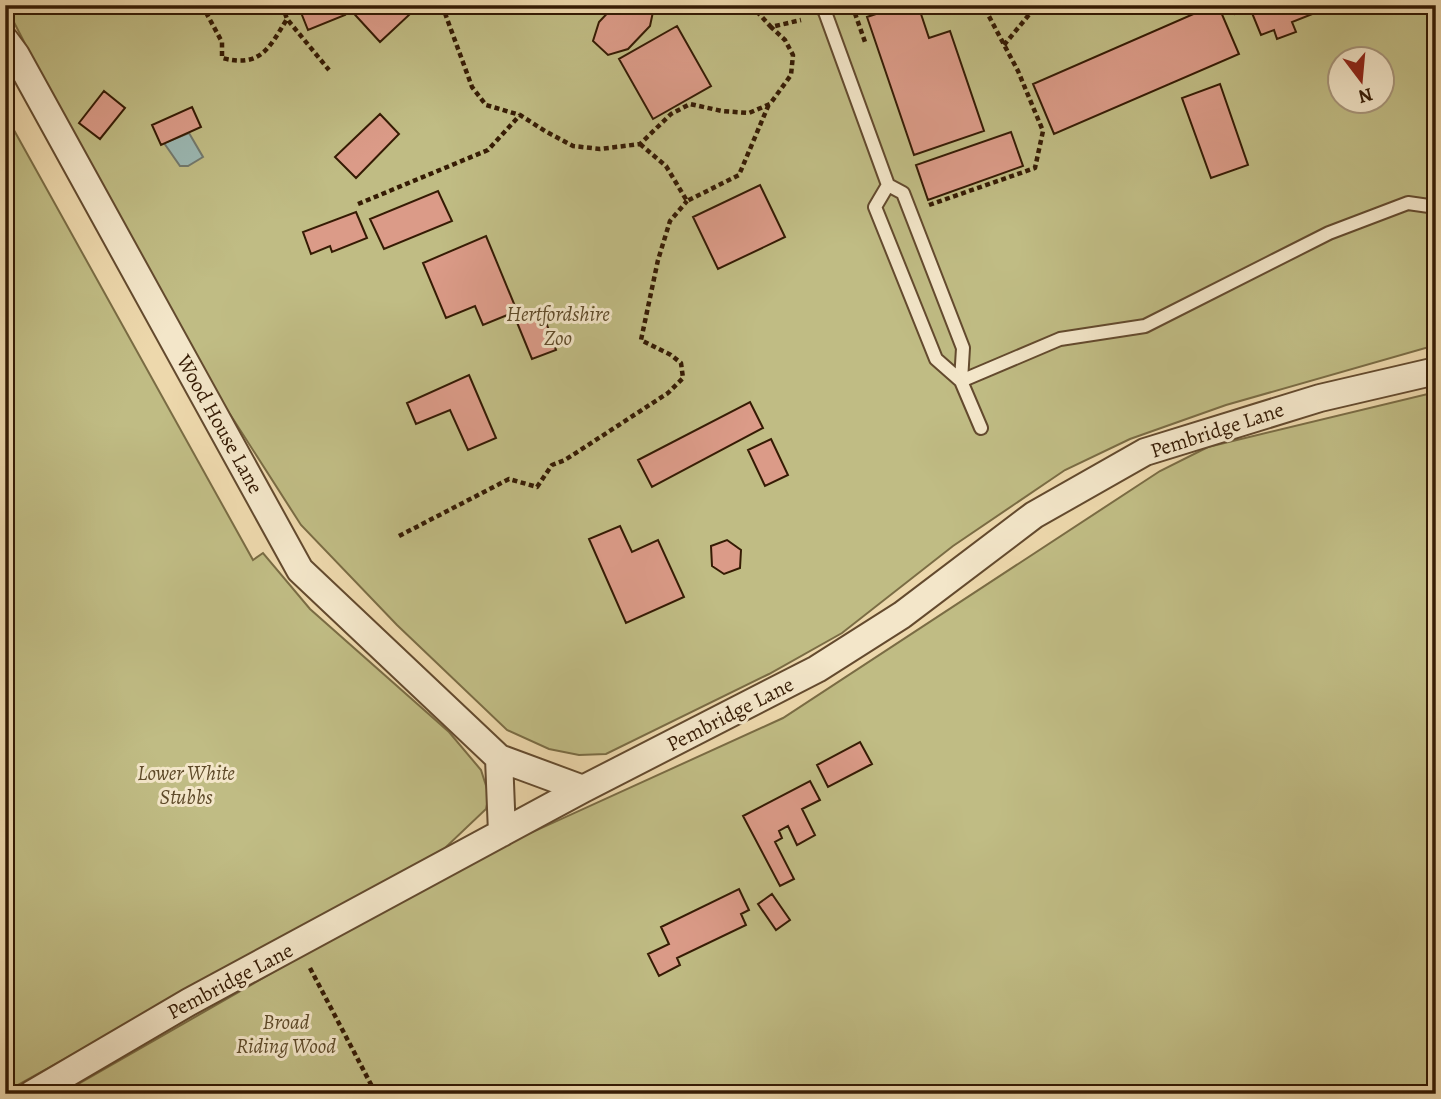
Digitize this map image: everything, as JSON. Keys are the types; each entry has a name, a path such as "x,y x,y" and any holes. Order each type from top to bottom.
{"street":[{"name":"Wood House Lane","path":"5,40 300,569 499,758 583,789"},
{"name":"Pembridge Lane","path":"32,1094 189,1002 583,789 817,669 902,615 1034,515 1144,452 1320,398 1436,371"},
{"path":"499,758 502,833"}],"lane":[{"path":"820,5 825,12 888,185 903,193 963,348 961,382"},
{"path":"888,185 876,208 936,359 961,382 981,428"},
{"path":"961,382 1060,339 1145,326 1329,233 1408,204 1436,208"}],"path":[{"path":"202,5 222,42 222,58 240,62 266,52 287,19"},
{"path":"282,5 287,19 329,69"},
{"path":"442,5 472,87 486,105 520,115 573,146 600,149 640,144 671,114 690,104 749,113 770,104"},
{"path":"399,536 509,480 537,487 552,465 565,460 668,393 682,378 681,363 641,340 658,260 670,221 687,201 739,175 770,104 791,75 793,55 785,40 751,5"},
{"path":"852,5 865,42"},
{"path":"923,208 1035,168 1043,131 1018,71 983,5"},
{"path":"1004,45 1037,5"},
{"path":"771,27 801,20"},
{"path":"358,204 488,150 520,115"},
{"path":"640,144 666,166 687,201"},
{"path":"298,944 376,1094"}],"green space":[{"name":"Hertfordshire Zoo","path":"5,5 1436,5 1436,345 1226,405 1130,439 1065,470 953,546 842,633 769,674 606,754 579,755 549,749 507,730 397,625 301,525 162,308"},
{"name":"Lower White Stubbs","path":"5,114 253,560 263,553 310,609 449,732 481,770 489,795 486,809 445,848 5,1092"},
{"name":"Broad Riding Wood","path":"1436,392 1436,1094 61,1094 458,866 783,718 1160,471 1208,447"}],"water":[{"path":"189,133 203,157 188,166 180,166 164,143"}],"building":[{"path":"298,5 341,5 345,15 308,30"},
{"path":"346,5 400,5 409,15 380,42"},
{"path":"615,5 654,7 650,26 628,49 608,55 593,41 599,22"},
{"path":"903,5 918,5 929,38 950,31 984,131 914,155 867,17"},
{"path":"1218,5 1239,54 1054,134 1033,84"},
{"path":"1231,5 1335,5 1292,22 1296,32 1277,39 1274,30 1261,35 1250,8 1235,14"},
{"path":"677,26 711,86 653,119 619,59"},
{"path":"1220,84 1248,165 1211,178 1182,98"},
{"path":"104,91 125,108 100,139 79,123"},
{"path":"192,107 201,127 161,145 152,125"},
{"path":"380,114 399,134 356,178 335,157"},
{"path":"1011,132 1023,166 928,200 916,165"},
{"path":"760,185 785,237 718,269 693,217"},
{"path":"438,191 452,221 384,249 370,219"},
{"path":"356,212 367,238 332,252 330,246 311,254 303,232"},
{"path":"486,236 517,311 483,325 475,306 446,318 423,263"},
{"path":"542,311 556,350 532,359 516,320"},
{"path":"469,375 496,438 468,450 450,410 416,424 407,403"},
{"path":"750,402 763,428 652,487 638,460"},
{"path":"771,439 788,475 765,486 748,450"},
{"path":"620,526 632,552 658,540 684,597 626,623 589,539"},
{"path":"727,540 741,550 740,568 724,574 712,566 711,546"},
{"path":"860,742 872,764 828,787 817,765"},
{"path":"810,781 820,800 802,809 815,835 797,845 788,826 779,831 782,838 775,842 794,879 780,886 743,816"},
{"path":"739,889 749,910 741,914 746,925 677,958 680,965 659,976 648,954 669,944 661,927"},
{"path":"772,894 790,920 776,930 758,904"}]}
